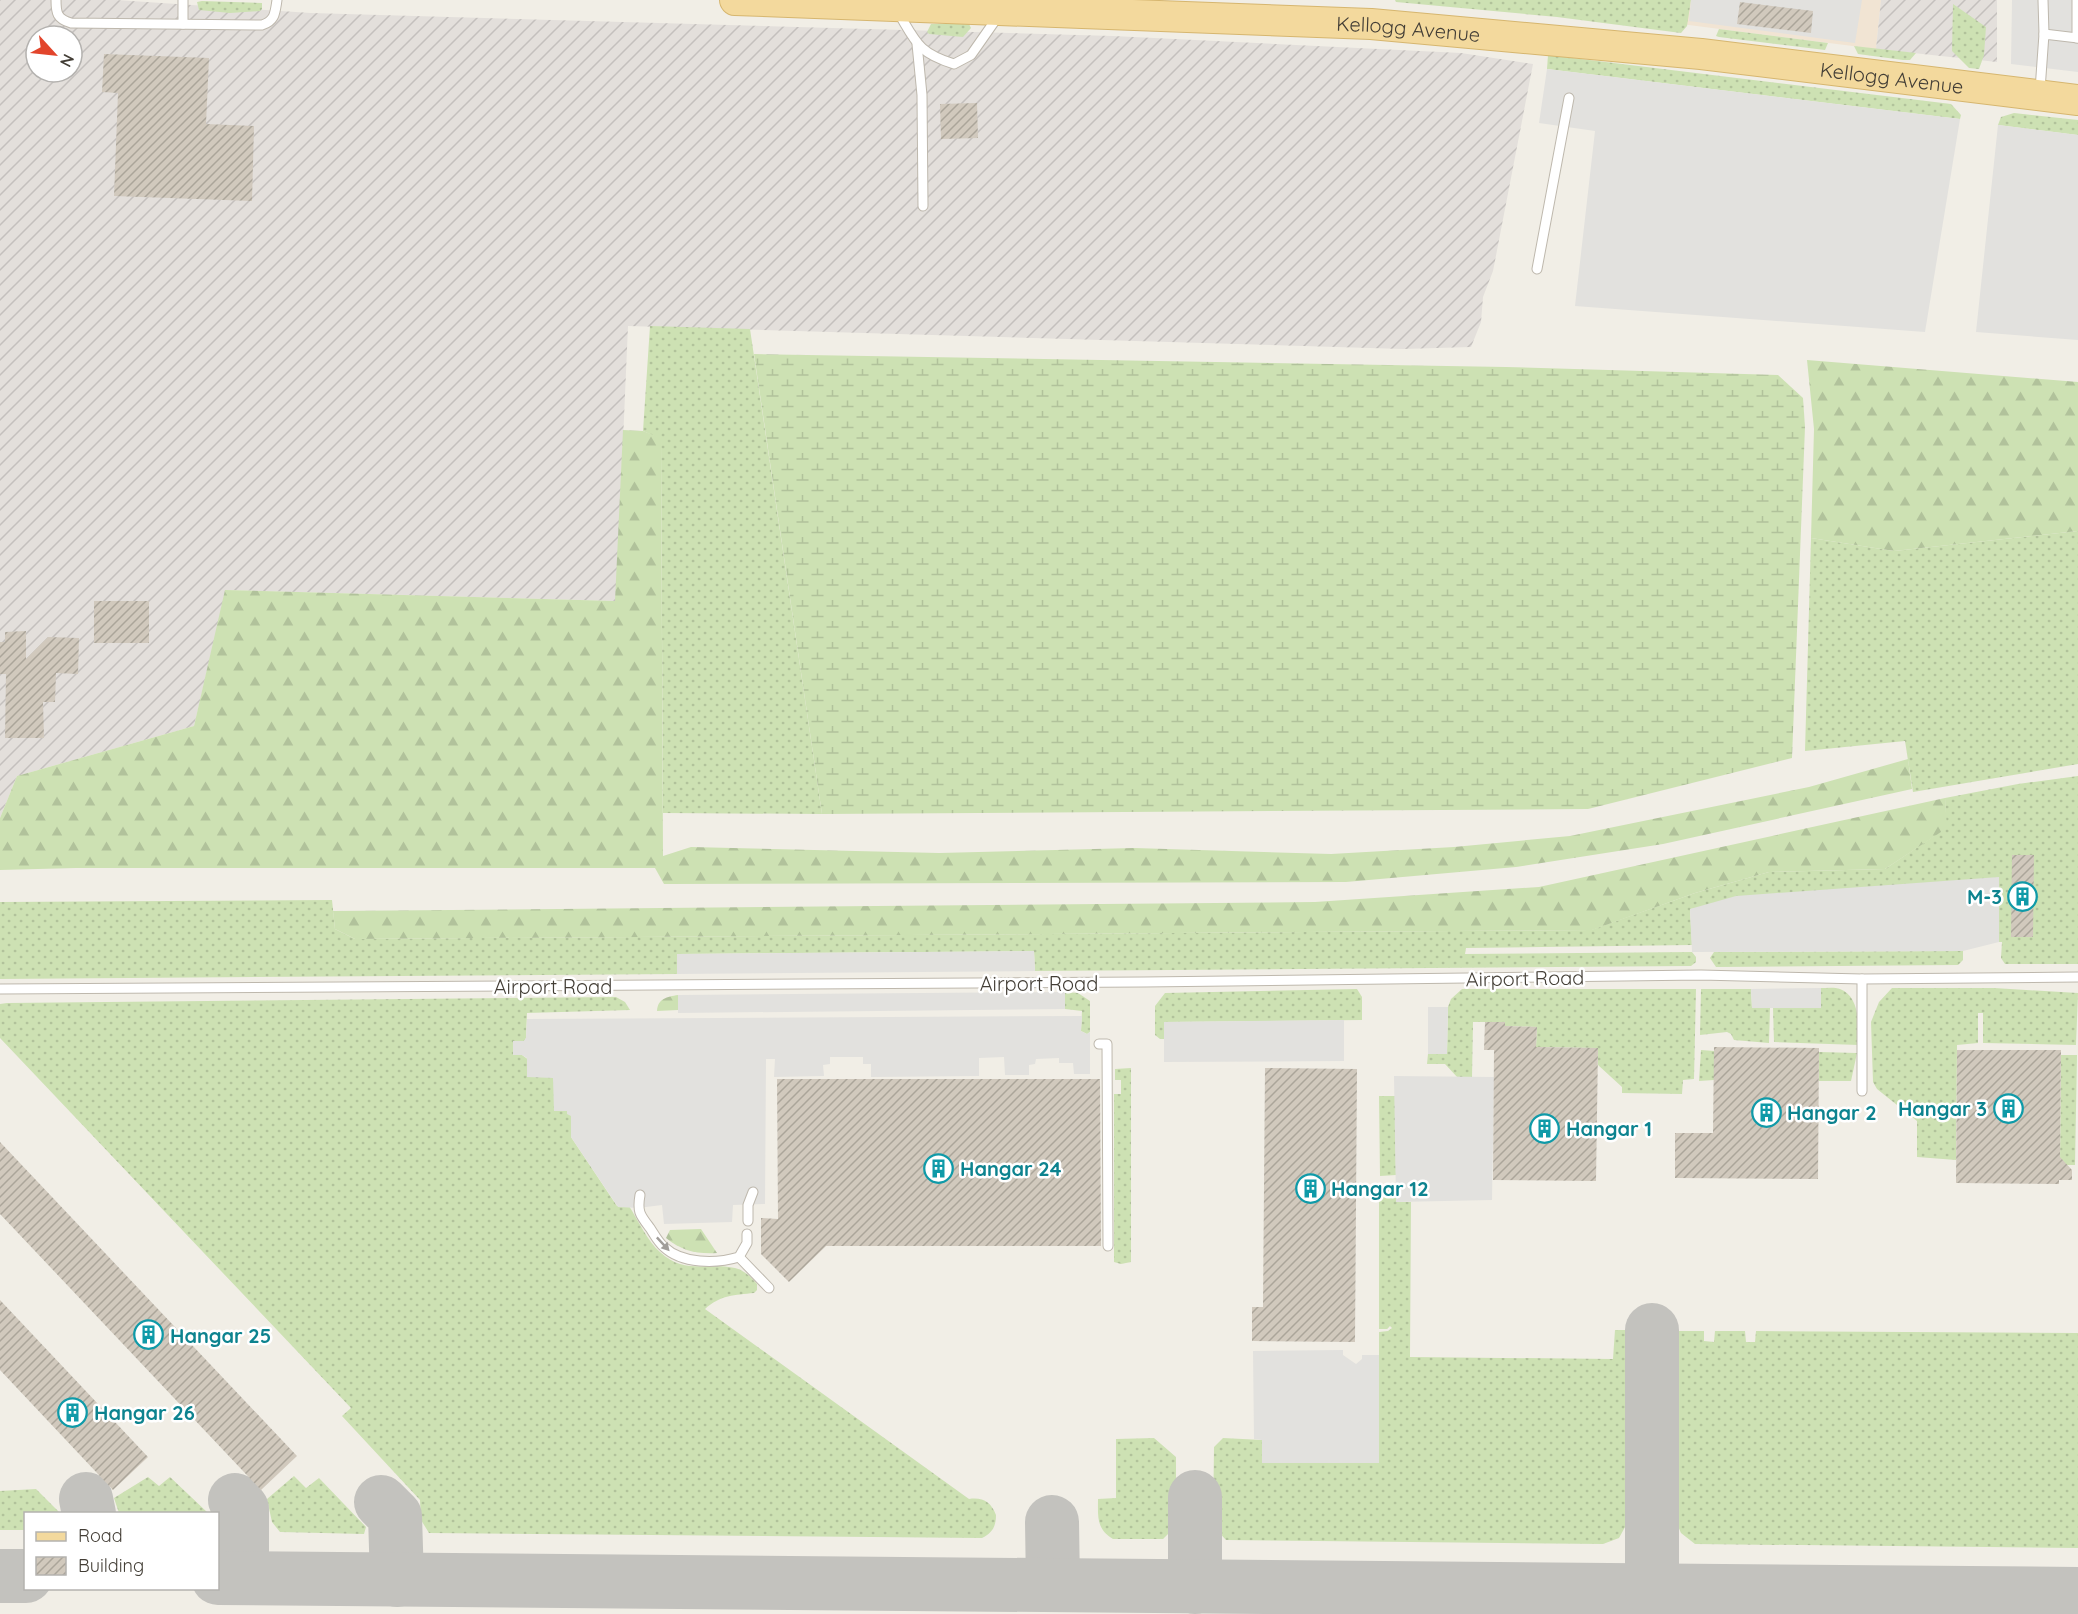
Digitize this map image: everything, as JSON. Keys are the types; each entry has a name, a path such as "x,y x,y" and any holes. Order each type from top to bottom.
{"main road":[{"name":"Kellogg Avenue","path":"735,0 893,5 935,3 1004,9 1371,24 1701,54 2078,100"}],"lane":[{"path":"56,0 56,13 61,20 71,23 262,25 269,23 274,17 277,0"},
{"path":"183,0 183,24"},
{"path":"2040,95 2044,34 2043,0"},
{"path":"2044,34 2078,38 2077,0"},
{"path":"893,5 918,44 933,57 954,64 971,55 1004,9"},
{"path":"918,44 922,95 923,206"},
{"path":"1537,269 1569,98"},
{"name":"Airport Road","path":"0,989 1167,982 1701,975 1863,979 2078,977"},
{"path":"1862,1091 1863,979"},
{"path":"1099,1044 1107,1044 1108,1246"},
{"path":"748,1221 748,1205 753,1192"},
{"path":"640,1195 638,1208 641,1216 663,1246 674,1255 690,1260 728,1261 739,1257 747,1243 747,1234"},
{"path":"739,1257 769,1288"}],"shaded area":[{"path":"0,0 116,0 311,13 1113,36 1461,53 1533,64 1493,271 1483,297 1481,322 1471,347 1403,349 628,326 616,601 226,590 194,726 17,776 0,818"},
{"path":"1684,0 1881,0 1876,49 1681,24"},
{"path":"1691,0 1862,0 1855,43 1689,21"},
{"path":"1881,0 1997,0 1997,62 1876,49"},
{"path":"2012,0 2078,0 2078,72 2011,64"},
{"path":"1547,69 1960,119 1925,332 1575,306 1595,131 1539,123"},
{"path":"1998,125 2078,135 2078,340 1976,332"},
{"path":"1999,877 1999,942 1963,951 1692,952 1690,909 1736,896"},
{"path":"1034,951 1035,971 677,974 677,954"},
{"path":"1821,988 1821,1008 1752,1008 1751,989"},
{"path":"1065,992 1065,1009 678,1013 678,995"},
{"path":"1428,1007 1448,1007 1447,1054 1428,1054"},
{"path":"1082,1016 1081,1031 1087,1034 1090,1032 1090,1074 1074,1074 1073,1063 1059,1063 1059,1058 1036,1059 1035,1064 1029,1065 1029,1075 1005,1075 1004,1057 979,1058 979,1076 871,1077 871,1064 863,1064 863,1057 830,1057 830,1064 823,1065 824,1076 774,1077 775,1059 766,1059 765,1204 733,1205 732,1222 664,1224 662,1205 638,1208 618,1207 571,1137 571,1116 567,1114 567,1111 554,1111 553,1078 527,1077 527,1058 522,1055 513,1055 513,1041 524,1041 526,1038 527,1019"},
{"path":"1344,1020 1344,1061 1164,1062 1164,1022"},
{"path":"1394,1076 1494,1077 1492,1200 1396,1202"},
{"path":"1343,1350 1343,1355 1356,1364 1362,1359 1362,1355 1379,1355 1379,1463 1262,1463 1262,1440 1254,1439 1253,1351"}],"green space":[{"path":"1395,0 1691,0 1687,26 1681,33 1557,17 1396,2"},
{"path":"197,2 262,3 262,9 230,13 199,10"},
{"path":"1953,4 1986,27 1984,55 1979,69 1969,68 1952,51"},
{"path":"931,24 969,24 971,28 963,37 929,34 927,32"},
{"path":"1719,29 1828,43 1825,50 1719,37 1716,36"},
{"path":"1854,46 1916,53 1910,60 1903,60 1858,54"},
{"path":"1548,55 1951,104 1961,115 1960,119 1547,69"},
{"path":"2014,113 2078,120 2078,135 1998,125 2001,117"},
{"path":"650,326 750,329 822,814 663,813 661,439 643,431"},
{"path":"754,354 1506,367 1778,375 1803,398 1805,427 1792,758 1588,809 822,814"},
{"path":"1807,360 2078,382 2078,531 1894,551 1811,538 1814,429"},
{"path":"623,430 643,431 661,438 663,856 691,847 939,853 1134,848 1331,854 1454,847 1570,836 1809,787 1908,759 1912,789 1663,844 1516,867 1346,882 664,884 655,868 0,870 0,818 17,776 194,726 225,590 615,601"},
{"path":"2078,531 2078,764 1913,792 1905,741 1805,751 1811,538 1894,551"},
{"path":"2078,776 2078,964 2005,964 2001,958 2002,942 1999,942 1999,878 1690,909 1692,945 1466,948 1465,954 1692,952 1696,957 1696,962 1691,966 1035,971 1034,951 677,954 677,974 0,979 0,902 332,900 335,929 355,939 1591,930 1695,893 1769,872 1885,869 1946,828 1945,798 2018,784"},
{"path":"1945,798 1947,828 1885,869 1769,872 1695,893 1592,930 355,939 335,929 333,911 1315,902 1539,887"},
{"path":"1963,951 1963,960 1958,965 1716,967 1710,958 1714,952"},
{"path":"1821,988 1840,989 1852,999 1857,1013 1859,1045 1774,1042 1773,1008 1821,1008"},
{"path":"1892,988 1994,988 2078,993 2076,1045 1983,1043 1983,1013 1978,1013 1978,1043 1957,1045 1956,1160 1917,1157 1917,1121 1877,1089 1873,1082 1871,1022 1879,1002"},
{"path":"1357,989 1362,997 1362,1020 1164,1022 1164,1039 1155,1035 1155,1006 1165,993"},
{"path":"1462,989 1696,989 1694,1079 1683,1080 1682,1094 1622,1093 1622,1087 1598,1065 1598,1048 1536,1047 1537,1027 1505,1026 1505,1022 1473,1022 1472,1078 1458,1078 1445,1064 1427,1064 1428,1054 1447,1054 1448,1007 1451,999"},
{"path":"1701,989 1751,989 1752,1008 1770,1008 1769,1043 1734,1040 1727,1032 1700,1035"},
{"path":"1065,992 1078,993 1090,1001 1090,1032 1087,1034 1081,1031 1082,1011 1065,1009"},
{"path":"678,995 678,1010 657,1011 661,1001"},
{"path":"616,997 625,1002 630,1010 527,1013 526,1038 524,1041 513,1041 522,1055 553,1078 567,1111 572,1116 571,1137 617,1206 629,1206 651,1243 669,1259 687,1266 735,1268 750,1276 757,1284 757,1290 754,1293 722,1298 705,1309 969,1499 982,1500 989,1504 996,1515 991,1532 982,1538 429,1533 421,1520 420,1500 342,1416 351,1408 0,1038 0,1004 7,1003"},
{"path":"1701,1050 1714,1051 1714,1080 1699,1081"},
{"path":"1819,1052 1857,1053 1851,1081 1819,1081"},
{"path":"2061,1055 2077,1055 2075,1165 2060,1165"},
{"path":"1131,1068 1131,1262 1121,1264 1114,1262 1114,1094 1121,1094 1121,1080 1115,1080 1115,1069"},
{"path":"1379,1096 1395,1096 1396,1175 1380,1176"},
{"path":"1379,1187 1396,1187 1396,1202 1411,1202 1410,1357 1613,1359 1615,1330 1630,1330 1630,1518 1619,1538 1603,1544 1226,1540 1213,1526 1214,1447 1223,1438 1262,1440 1262,1463 1379,1463 1379,1332 1392,1328 1390,1326 1387,1329 1379,1329"},
{"path":"701,1229 717,1253 690,1251 666,1238 670,1230"},
{"path":"1674,1331 1704,1331 1704,1341 1714,1342 1715,1331 1745,1331 1746,1342 1755,1342 1756,1331 2078,1333 2078,1548 1695,1544 1681,1533 1674,1517"},
{"path":"1154,1438 1176,1457 1176,1526 1163,1539 1113,1539 1103,1531 1101,1526 1098,1516 1098,1499 1116,1498 1116,1439"},
{"path":"294,1476 306,1488 319,1478 366,1527 364,1534 280,1532 272,1522 267,1499"},
{"path":"148,1477 159,1486 170,1477 207,1512 119,1512 114,1498"},
{"path":"36,1489 59,1512 24,1512 24,1530 0,1530 0,1491"}],"building":[{"path":"1740,2 1813,11 1811,33 1737,24"},
{"path":"104,54 209,58 206,124 254,126 252,201 114,196 118,93 102,92"},
{"path":"977,103 978,138 941,139 940,104"},
{"path":"94,601 149,601 149,643 94,643"},
{"path":"26,631 26,659 48,637 79,638 78,674 56,673 55,702 43,702 44,738 5,738 6,674 0,674 0,642 5,642 5,632"},
{"name":"M-3","path":"2012,855 2034,855 2033,937 2011,937"},
{"name":"Hangar 1","path":"1485,1022 1505,1022 1505,1026 1537,1027 1536,1047 1598,1048 1596,1181 1493,1180 1494,1050 1484,1050"},
{"name":"Hangar 2","path":"1714,1047 1819,1048 1818,1179 1675,1178 1675,1133 1713,1133"},
{"name":"Hangar 3","path":"1957,1050 2061,1050 2060,1157 2072,1170 2072,1180 2059,1180 2059,1184 1956,1183"},
{"name":"Hangar 12","path":"1265,1068 1357,1069 1355,1342 1252,1341 1252,1307 1263,1307"},
{"name":"Hangar 24","path":"777,1079 1100,1079 1101,1246 826,1246 789,1282 761,1254 761,1218 778,1219"},
{"name":"Hangar 25","path":"0,1142 297,1456 261,1490 0,1214"},
{"name":"Hangar 26","path":"0,1300 148,1457 113,1490 0,1370"}],"taxiway":[{"path":"1652,1330 1652,1590"},
{"path":"1195,1497 1195,1587"},
{"path":"86,1499 89,1512"},
{"path":"235,1500 242,1509 242,1578"},
{"path":"381,1502 395,1516 397,1580"},
{"path":"1052,1522 1053,1585"},
{"path":"0,1576 24,1576"},
{"path":"219,1578 2078,1594"}],"place":[{"name":"M-3","path":"2023,896"},
{"name":"Hangar 3","path":"2008,1108"},
{"name":"Hangar 2","path":"1766,1112"},
{"name":"Hangar 1","path":"1545,1128"},
{"name":"Hangar 24","path":"939,1168"},
{"name":"Hangar 12","path":"1310,1188"},
{"name":"Hangar 25","path":"149,1335"},
{"name":"Hangar 26","path":"73,1412"}]}
